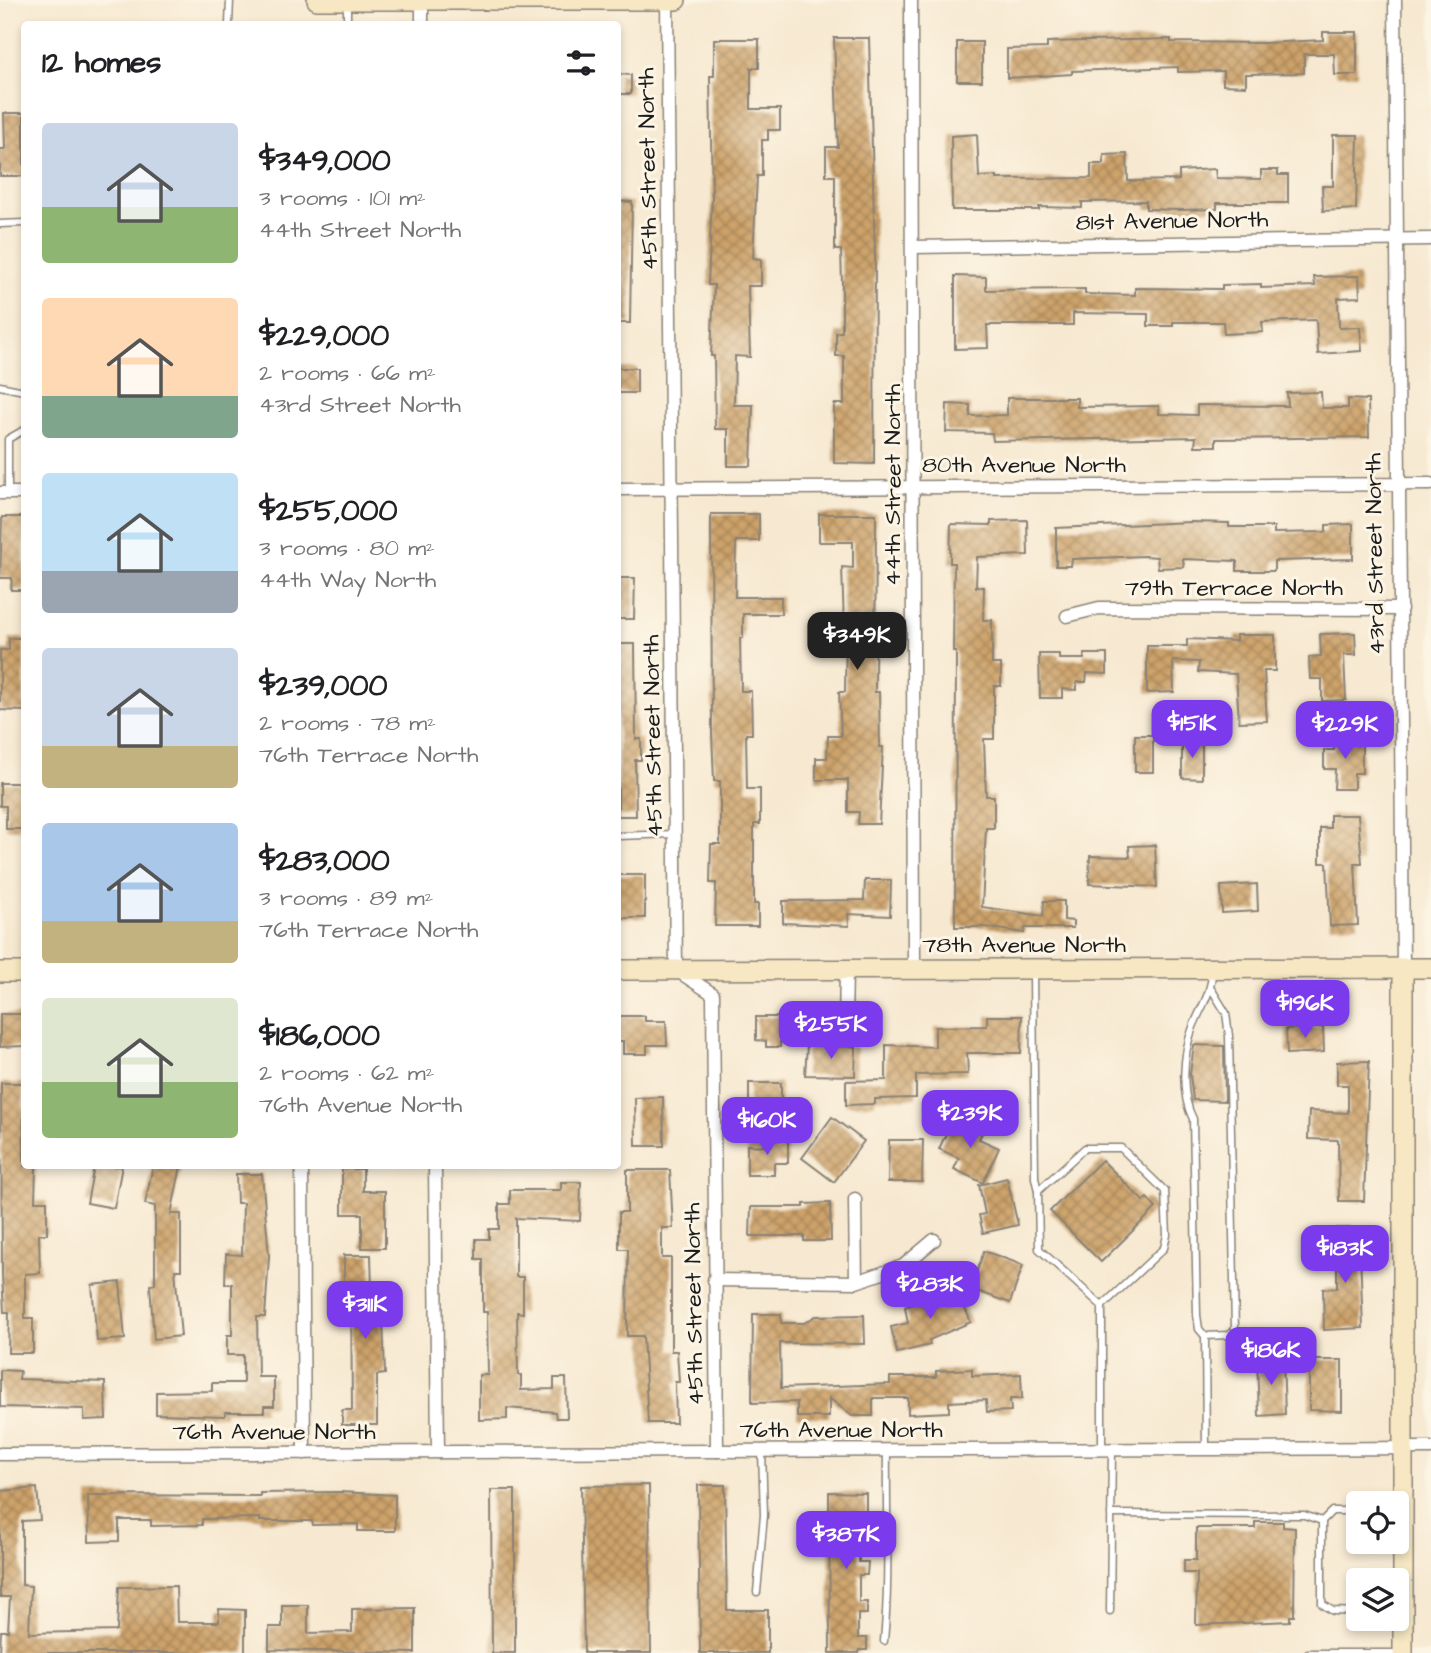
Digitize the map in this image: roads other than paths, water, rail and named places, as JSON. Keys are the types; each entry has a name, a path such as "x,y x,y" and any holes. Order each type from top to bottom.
{"street":[{"path":"317,0 676,0"},
{"path":"422,0 422,21"},
{"name":"45th Street North","path":"667,0 676,970 713,994 717,1451"},
{"name":"44th Street North","path":"911,0 915,487 914,970"},
{"name":"43rd Street North","path":"1395,0 1396,484 1401,609 1403,968 1405,1448 1402,1491"},
{"name":"81st Avenue North","path":"913,247 1431,239"},
{"name":"80th Avenue North","path":"621,489 1431,484"},
{"name":"79th Terrace North","path":"1067,616 1099,608 1401,609"},
{"name":"78th Avenue North","path":"621,970 1431,968"},
{"path":"845,1023 846,970"},
{"path":"0,972 21,972"},
{"path":"302,1169 304,1453"},
{"path":"435,1169 438,1452"},
{"path":"855,1199 856,1282"},
{"path":"714,1280 856,1282 903,1266 934,1240"},
{"name":"76th Avenue North","path":"0,1454 1431,1448"},
{"name":"43rd Street North","path":"1401,1631 1403,1653"}],"lane":[{"path":"229,21 230,0"},
{"path":"347,0 347,21"},
{"path":"0,224 21,223"},
{"path":"0,386 21,390"},
{"path":"8,439 21,431"},
{"path":"0,434 8,439"},
{"path":"4,493 8,439"},
{"path":"621,836 675,834"},
{"path":"1206,1449 1205,1336 1199,1329 1197,1315 1193,1119 1186,1095 1187,1046 1212,990 1212,969"},
{"path":"1033,970 1035,1178 1038,1191 1039,1249 1102,1306 1111,1514 1110,1611"},
{"path":"1205,1336 1229,1335 1235,1330 1229,1036 1226,1013 1212,990"},
{"path":"1038,1191 1085,1148 1122,1148 1165,1191 1167,1235 1164,1248 1102,1306"},
{"path":"758,1592 764,1515 762,1451"},
{"path":"884,1641 890,1580 886,1517 887,1451"},
{"path":"1346,1511 1332,1511 1322,1521 1322,1604 1333,1611 1346,1612"},
{"path":"1111,1514 1304,1515 1322,1521"},
{"path":"1308,1653 1403,1653"}]}
